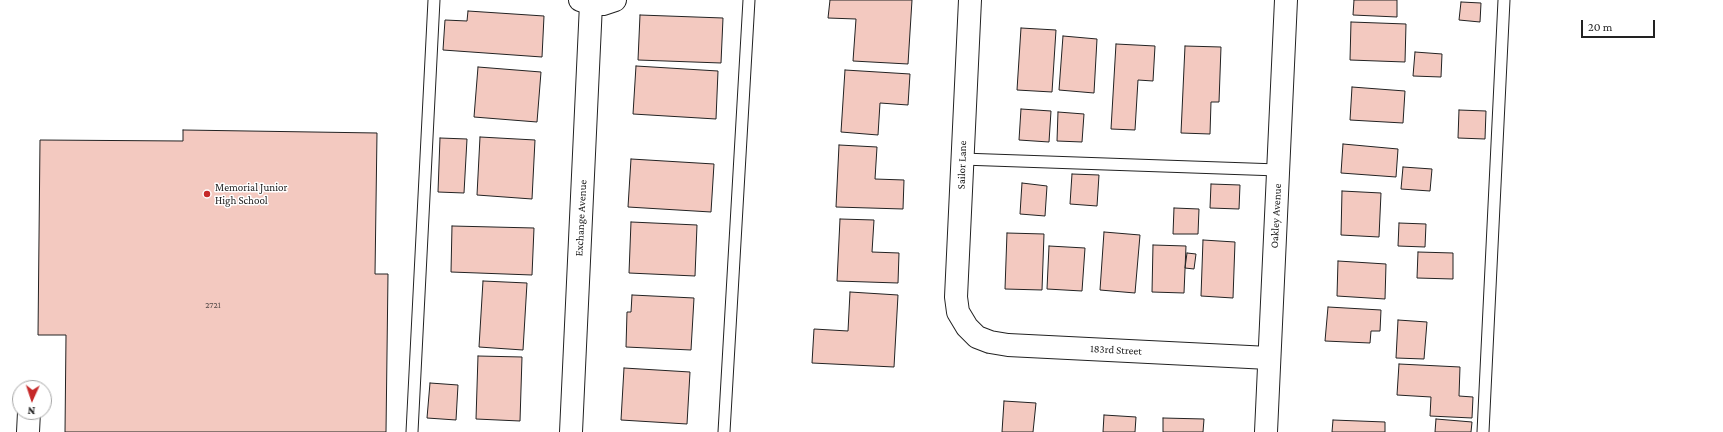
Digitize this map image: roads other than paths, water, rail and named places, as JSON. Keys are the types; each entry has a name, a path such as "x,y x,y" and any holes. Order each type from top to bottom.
{"street":[{"name":"Exchange Avenue","path":"571,432 586,2 603,4 615,0"},
{"name":"Sailor Lane","path":"967,327 958,312 956,297 970,0"},
{"name":"Oakley Avenue","path":"1266,432 1286,0"},
{"name":"183rd Street","path":"967,327 977,337 990,342 1008,344 1269,358"},
{"path":"28,432 29,420"}],"lane":[{"path":"412,432 434,0"},
{"path":"724,432 749,0"},
{"path":"1483,432 1504,0"},
{"path":"962,159 1278,170"}],"place":[{"name":"Memorial Junior High School","path":"207,194"}]}
